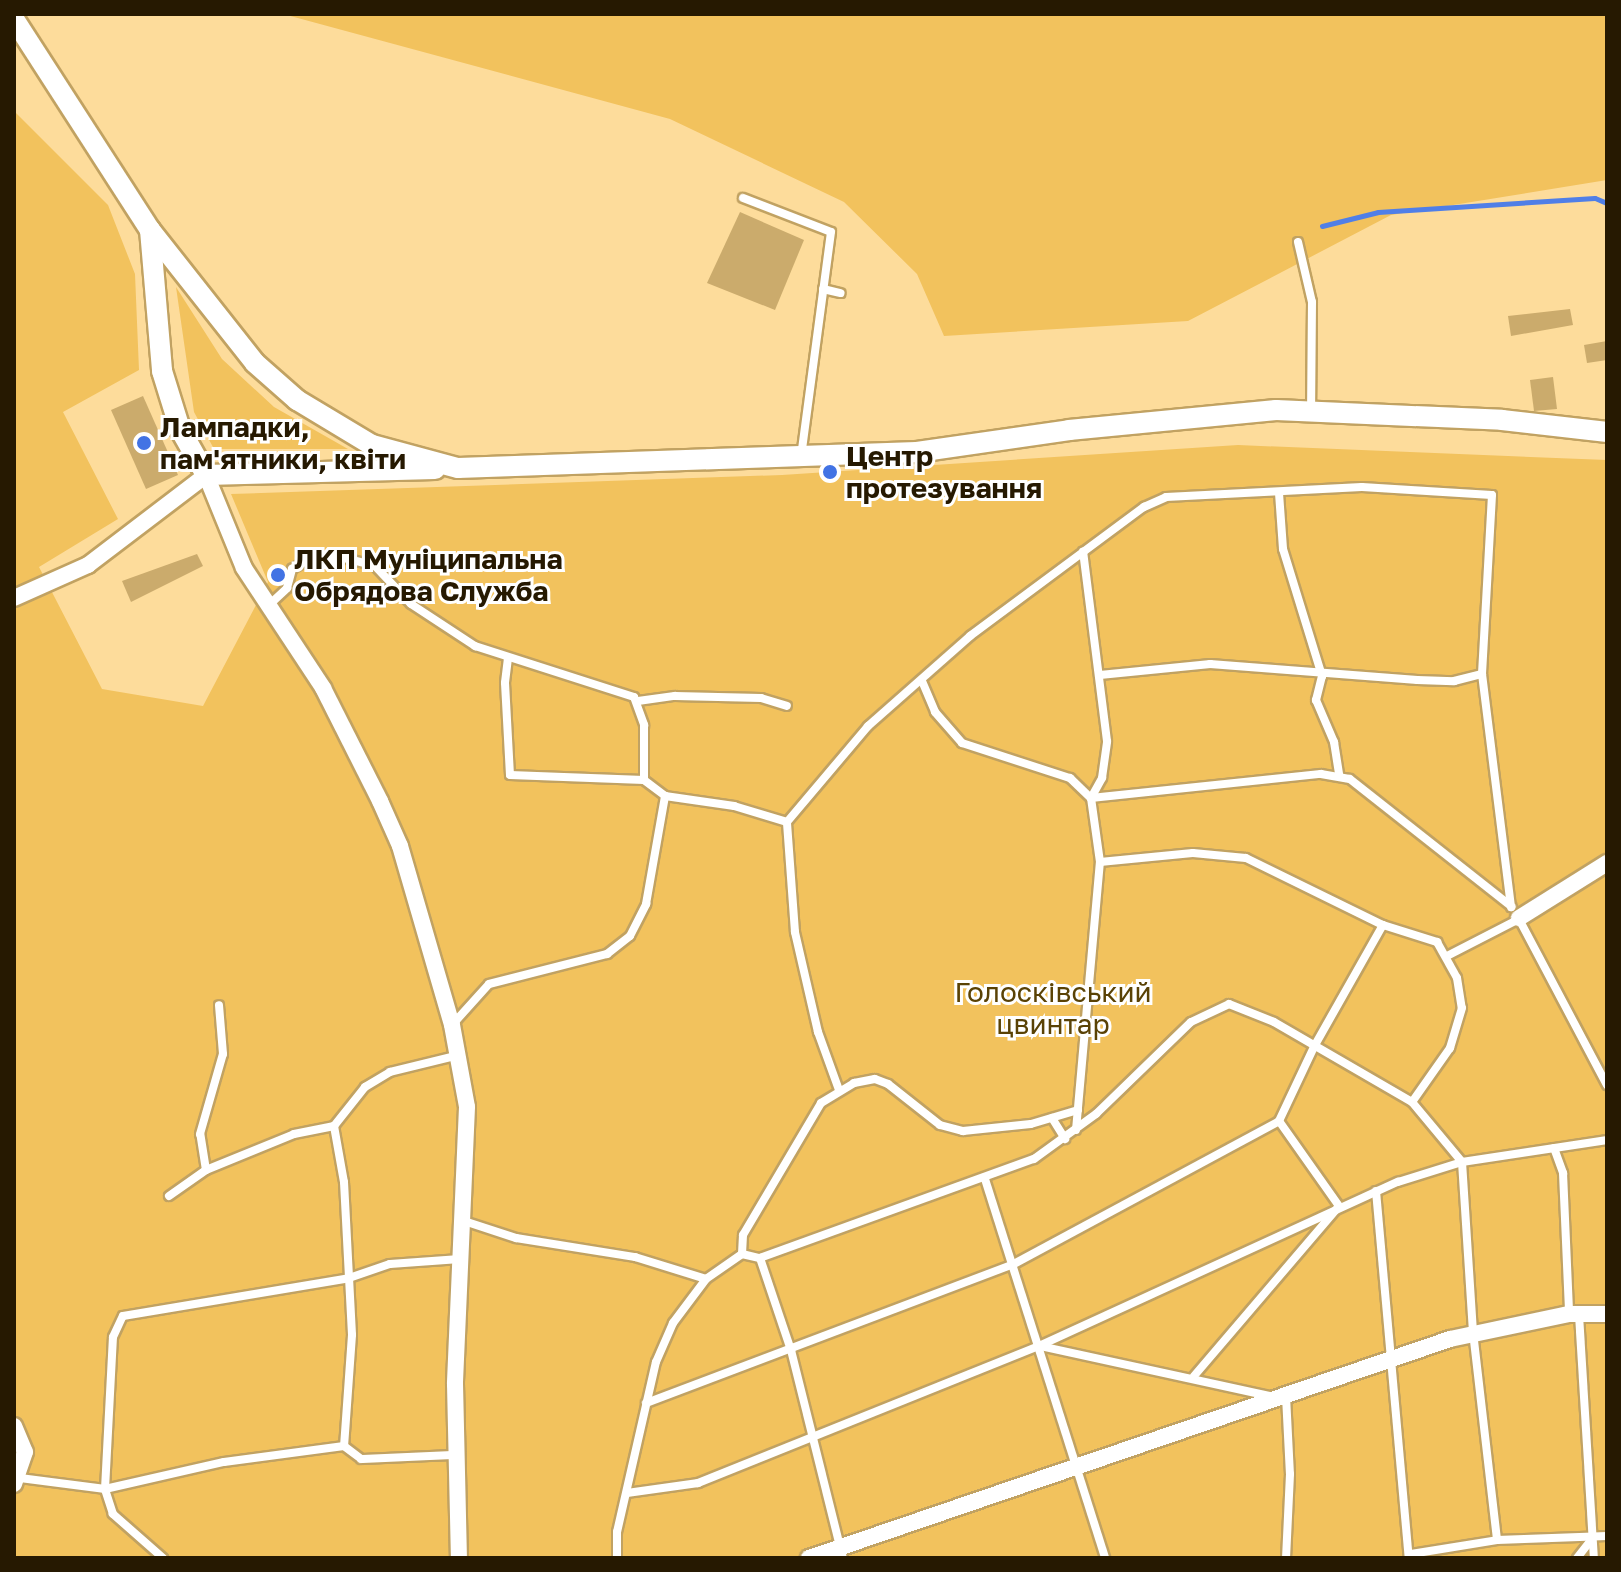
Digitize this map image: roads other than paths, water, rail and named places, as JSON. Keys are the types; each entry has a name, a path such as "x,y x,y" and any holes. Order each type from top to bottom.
{"street":[{"path":"14,19 150,230 255,363 297,400 372,445 458,468"},
{"path":"150,230 162,371 180,429 206,475 244,568 323,688 380,801 400,846 459,1055 469,1144 461,1259 454,1455 459,1558"},
{"path":"14,598 88,565 206,475 917,452 1069,430 1311,409 1502,420 1607,432"},
{"path":"1515,913 1607,863"},
{"path":"809,1558 842,1553 1076,1466 1473,1332 1574,1314 1607,1314"},
{"path":"14,1426 25,1452 17,1481"}],"lane":[{"path":"743,198 831,232 801,457"},
{"path":"1298,242 1312,302 1311,409"},
{"path":"823,289 841,293"},
{"path":"839,1090 818,1032 795,932 787,822 868,726 970,636 1144,507 1166,497 1420,487 1492,495 1482,674 1515,913 1607,1085"},
{"path":"1279,493 1283,549 1322,676 1316,700 1334,742 1339,775"},
{"path":"1076,1130 1100,862 1091,798 1106,759 1100,675 1083,552"},
{"path":"268,606 287,588 295,565 320,558 361,560 375,566 411,604 469,642 508,658 638,701 675,696 761,698 787,706"},
{"path":"508,658 510,775 644,780 665,796 734,806 787,822"},
{"path":"1100,675 1210,664 1322,676 1444,681 1482,674"},
{"path":"922,681 935,712 962,743 1063,774 1091,798 1339,775 1379,797 1413,832 1515,913"},
{"path":"638,701 644,725 644,780"},
{"path":"452,1025 474,995 498,980 607,954 622,945 643,912 665,796"},
{"path":"1100,862 1193,853 1246,858 1383,925 1423,934 1447,956 1461,992 1459,1027 1436,1071 1412,1102"},
{"path":"1447,956 1515,913"},
{"path":"646,1403 1012,1265 1279,1121 1315,1045 1383,925"},
{"path":"206,1170 200,1134 223,1054 219,1005"},
{"path":"617,1558 646,1403 665,1338 706,1279 742,1254 760,1258 1034,1159 1076,1130 1191,1022 1220,1006 1249,1009 1412,1102 1462,1162 1473,1332 1497,1540"},
{"path":"169,1196 206,1170 294,1134 334,1126 377,1079 407,1065 459,1055"},
{"path":"742,1254 743,1235 757,1209 821,1103 839,1090 875,1079 902,1092 940,1125 963,1131 1052,1118 1078,1110"},
{"path":"1052,1118 1065,1139"},
{"path":"1279,1121 1339,1206"},
{"path":"334,1126 340,1141 349,1278 350,1399 344,1446"},
{"path":"627,1493 698,1483 1039,1346 1183,1284 1339,1206 1376,1191 1462,1162 1607,1140"},
{"path":"1554,1148 1563,1173 1594,1558"},
{"path":"985,1179 1105,1558"},
{"path":"1376,1191 1388,1361 1410,1556 1497,1540 1592,1539 1607,1536"},
{"path":"1194,1376 1339,1206"},
{"path":"464,1221 516,1238 635,1257 706,1279"},
{"path":"760,1258 791,1350 842,1553"},
{"path":"163,1558 113,1514 105,1489 113,1337 123,1316 349,1278 390,1264 461,1259"},
{"path":"1039,1346 1194,1376 1282,1397 1290,1474 1286,1558"},
{"path":"17,1481 105,1489 224,1462 344,1446 361,1459 454,1455"},
{"path":"1577,1558 1592,1539"}],"waterway":[{"path":"1322,226 1378,212 1595,198 1607,203"}],"place":[{"name":"Лампадки, пам'ятники, квіти","path":"144,443"},
{"name":"Центр протезування","path":"830,472"},
{"name":"ЛКП Муніципальна Обрядова Служба","path":"278,575"}],"park label":[{"name":"Голосківський цвинтар","path":"1053,1008"}]}
